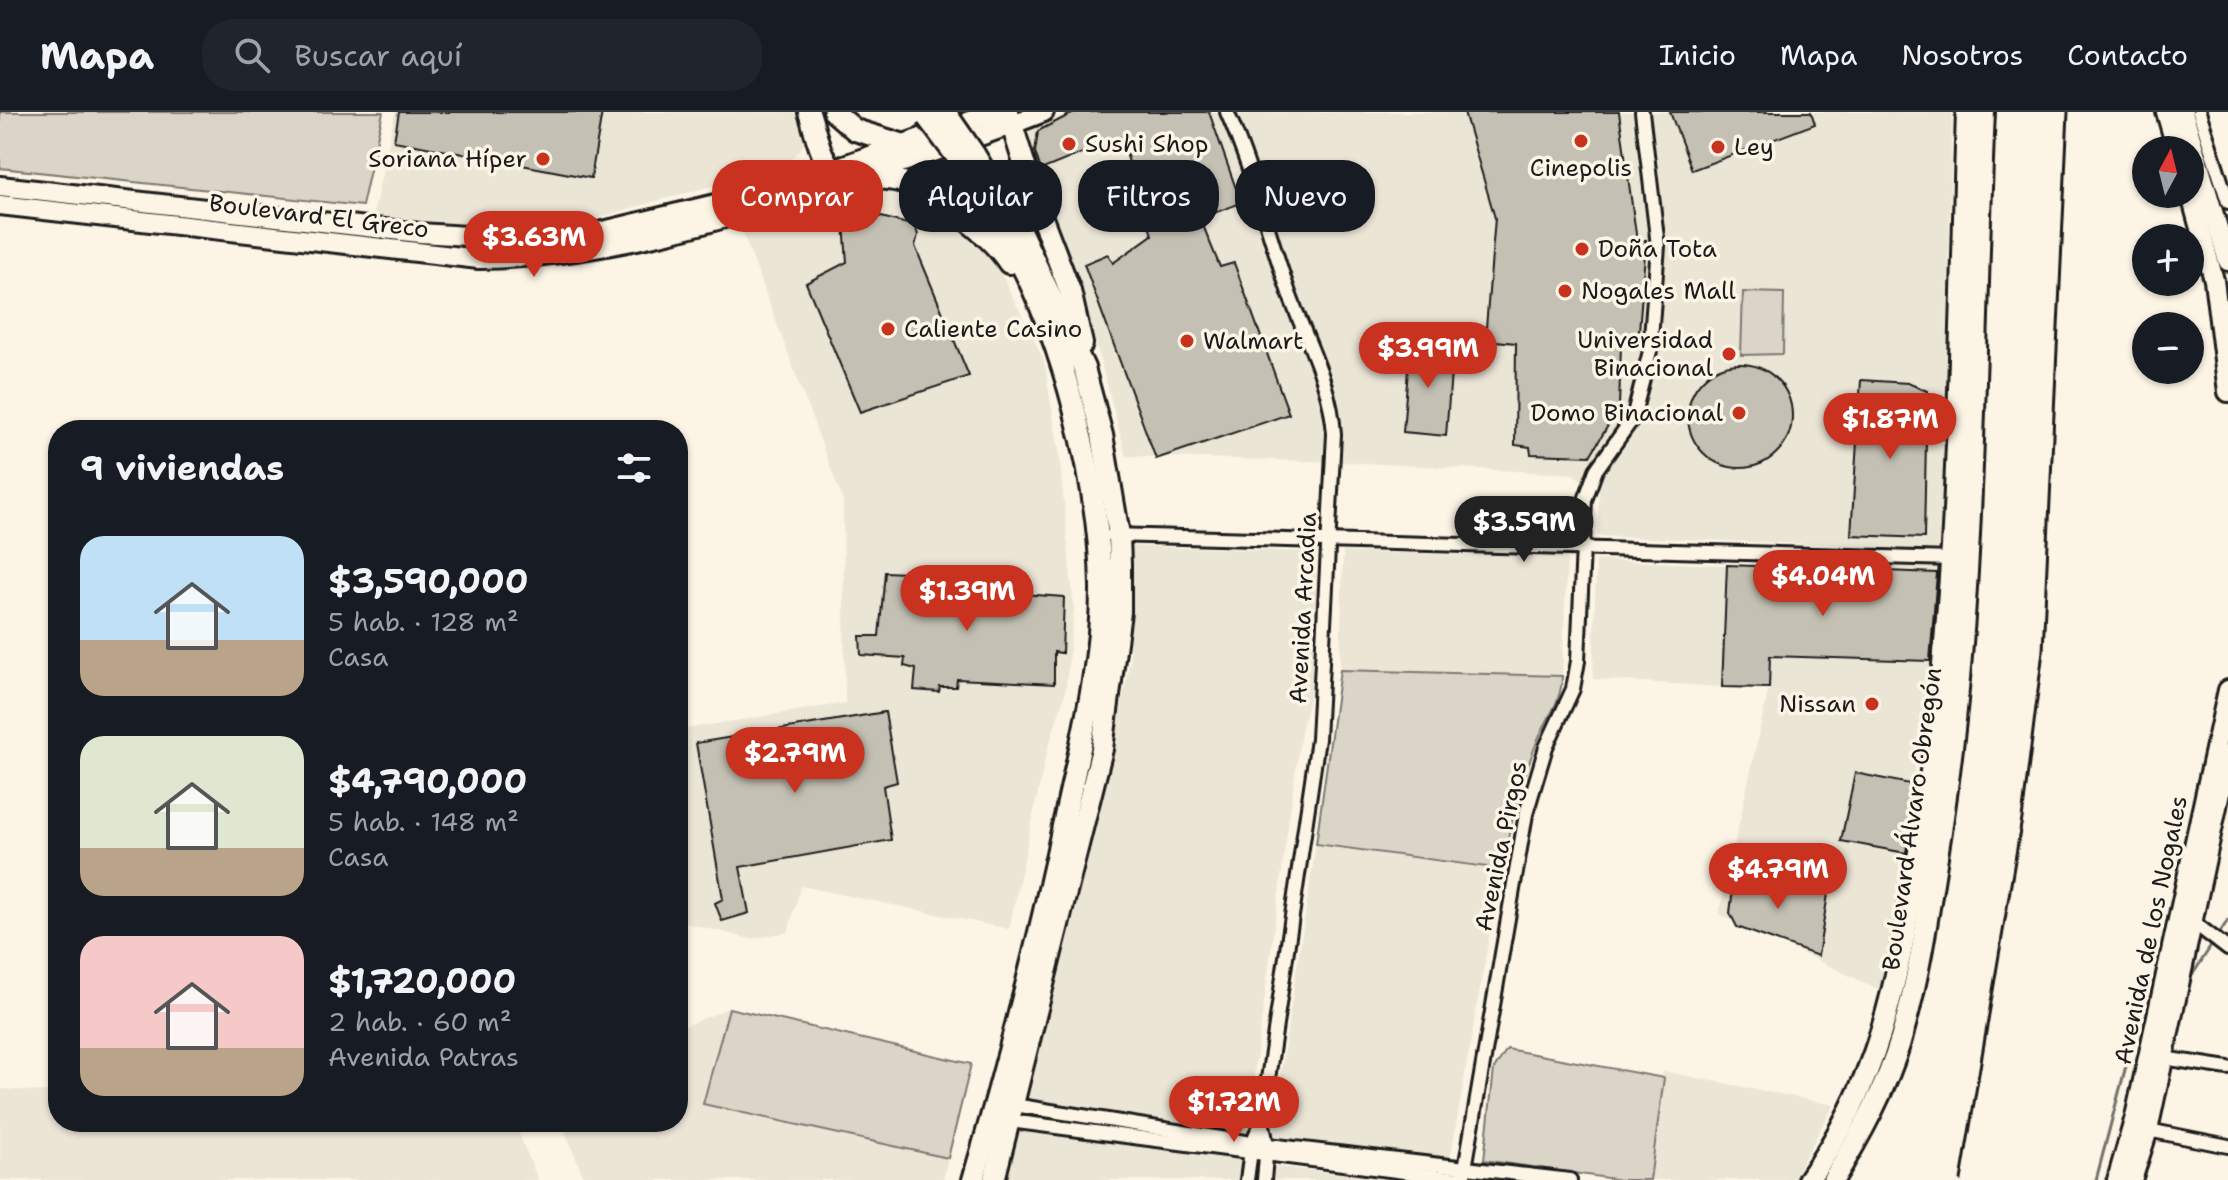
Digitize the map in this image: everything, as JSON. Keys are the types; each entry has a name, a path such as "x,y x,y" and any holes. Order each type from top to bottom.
{"main road":[{"path":"809,112 837,160"},
{"path":"834,112 865,135 901,144"},
{"name":"Boulevard El Greco","path":"874,160 901,144 995,112"},
{"name":"Boulevard El Greco","path":"883,163 1010,118 1044,112"},
{"path":"2166,112 2180,132 2219,243 2220,314 2228,392"},
{"path":"932,114 1018,226 1084,368"},
{"name":"Boulevard Álvaro Obregón","path":"1808,1180 1859,1092 1893,998 1931,784 1952,559 1980,115"},
{"name":"Boulevard Álvaro Obregón","path":"1833,1180 1869,1118 1901,1040 1931,898 1953,748 1966,582 1980,115"},
{"path":"973,1180 1002,1111 1102,749 1120,612 1119,535 1102,435 1084,368 1080,324 1037,205 1010,118"},
{"path":"967,158 1014,251 1062,371 1087,469 1101,587 1097,652 1081,747 1002,1111 994,1180"},
{"path":"883,179 900,181 922,191 992,242 1042,318"},
{"name":"Boulevard El Greco","path":"0,186 224,220"},
{"name":"Boulevard El Greco","path":"0,205 531,240 599,232 712,205"},
{"path":"2199,208 2228,261"},
{"name":"Avenida de los Nogales","path":"2117,1180 2138,1102 2228,690"},
{"name":"Avenida de los Nogales","path":"2132,1180 2148,1130 2228,755"}],"street":[{"name":"Avenida Arcadia","path":"1227,112 1242,147 1289,293 1332,403 1318,739 1262,1120 1251,1148 1247,1180"},
{"name":"Avenida Pirgos","path":"1465,1176 1526,814 1546,747 1565,712 1576,675 1581,548 1589,483 1633,418 1650,351 1658,246 1642,112"},
{"path":"2199,112 2228,202"},
{"path":"1097,535 1952,559"},
{"path":"2193,922 2228,949"},
{"path":"2163,1058 2228,1068"},
{"path":"1002,1111 1465,1176 1570,1180"},
{"name":"Avenida Arcadia","path":"1262,1120 1266,1150 1264,1180"},
{"path":"2148,1130 2228,1146"}],"shaded area":[{"path":"0,112 383,112 362,206 0,168"},
{"path":"395,112 798,112 804,143 790,160 712,160 712,186 582,222 504,227 373,216"},
{"path":"1071,112 1952,112 1942,568 1888,971 1880,990 1719,914 1769,688 1770,656 1830,658 1838,545 1597,536 1599,492 1573,474 1343,462 1126,456 1098,351 1056,232 1062,232 1062,160 1031,160 1030,128"},
{"path":"883,185 899,190 899,232 964,232 990,251 1044,360 1059,452 1074,610 1065,694 1046,755 1009,929 801,886 788,932 751,939 688,923 688,728 845,703 843,501 743,232 883,232"},
{"path":"1743,292 1784,293 1783,354 1741,355"},
{"path":"1130,546 1316,552 1316,670 1301,731 1242,1163 1395,1180 1005,1180 1120,713 1130,661"},
{"path":"1343,552 1567,557 1562,676 1340,670"},
{"path":"1596,560 1727,565 1722,687 1593,679"},
{"path":"1340,670 1562,676 1556,703 1525,775 1501,869 1316,844"},
{"path":"1316,844 1501,869 1450,1160 1271,1135"},
{"path":"729,1008 703,1104 948,1158 943,1180 585,1180 565,1132 688,1132 688,1025"},
{"path":"729,1008 971,1064 948,1158 703,1104"},
{"path":"1507,1049 1664,1078 1650,1180 1621,1180 1484,1160 1494,1069"},
{"path":"1663,1071 1834,1105 1792,1180 1648,1180"},
{"path":"0,1089 48,1092 48,1132 518,1132 538,1180 0,1180"}],"building":[{"name":"Soriana Híper","path":"399,112 602,112 591,178 394,141"},
{"name":"Walmart","path":"1075,112 1209,112 1235,186 1235,205 1219,211 1219,160 1128,160 1121,137 1062,161 1038,160 1035,152 1038,131"},
{"name":"Nogales Mall","path":"1464,112 1619,112 1637,241 1646,240 1638,345 1621,345 1619,407 1590,456 1531,454 1530,447 1515,445 1516,343 1485,340 1495,218"},
{"name":"Ley","path":"1670,112 1811,112 1815,124 1692,170"},
{"name":"Caliente Casino","path":"883,217 899,222 899,232 917,232 915,246 969,376 860,412 806,283 847,262 845,232 883,232"},
{"name":"Walmart","path":"1151,232 1206,232 1220,267 1234,263 1289,414 1156,459 1084,264 1108,254 1113,263 1152,235"},
{"path":"1410,344 1453,347 1446,436 1403,432"},
{"name":"Domo Binacional","path":"1740,364 1760,368 1777,379 1788,396 1792,416 1788,436 1777,453 1760,464 1740,468 1720,464 1703,453 1692,436 1688,416 1692,396 1703,379 1720,368"},
{"path":"1861,380 1908,383 1927,391 1924,538 1851,535"},
{"path":"1727,565 1937,573 1930,661 1770,656 1769,688 1722,687"},
{"path":"885,572 926,574 925,587 1064,597 1062,653 1054,652 1054,684 957,679 956,687 940,687 939,692 914,690 916,669 904,666 905,658 861,655 860,636 879,636"},
{"path":"885,712 897,782 883,786 891,840 740,867 749,913 722,921 715,903 723,899 696,743"},
{"path":"1855,773 1915,785 1906,853 1841,841"},
{"path":"1736,863 1754,866 1753,879 1828,894 1818,956 1737,927 1730,913"}],"waterway":[{"path":"2217,937 2228,920"},
{"path":"2191,977 2213,943"},
{"path":"2096,1180 2127,1062"}],"railway":[{"path":"1961,1180 2022,819 2043,651 2068,112"}],"place":[{"name":"Cinepolis","path":"1581,141"},
{"name":"Sushi Shop","path":"1069,144"},
{"name":"Ley","path":"1718,147"},
{"name":"Soriana Híper","path":"543,159"},
{"name":"Doña Tota","path":"1582,249"},
{"name":"Nogales Mall","path":"1565,291"},
{"name":"Caliente Casino","path":"888,329"},
{"name":"Walmart","path":"1187,341"},
{"name":"Universidad Binacional","path":"1729,354"},
{"name":"Domo Binacional","path":"1739,413"},
{"name":"Nissan","path":"1872,704"}]}
